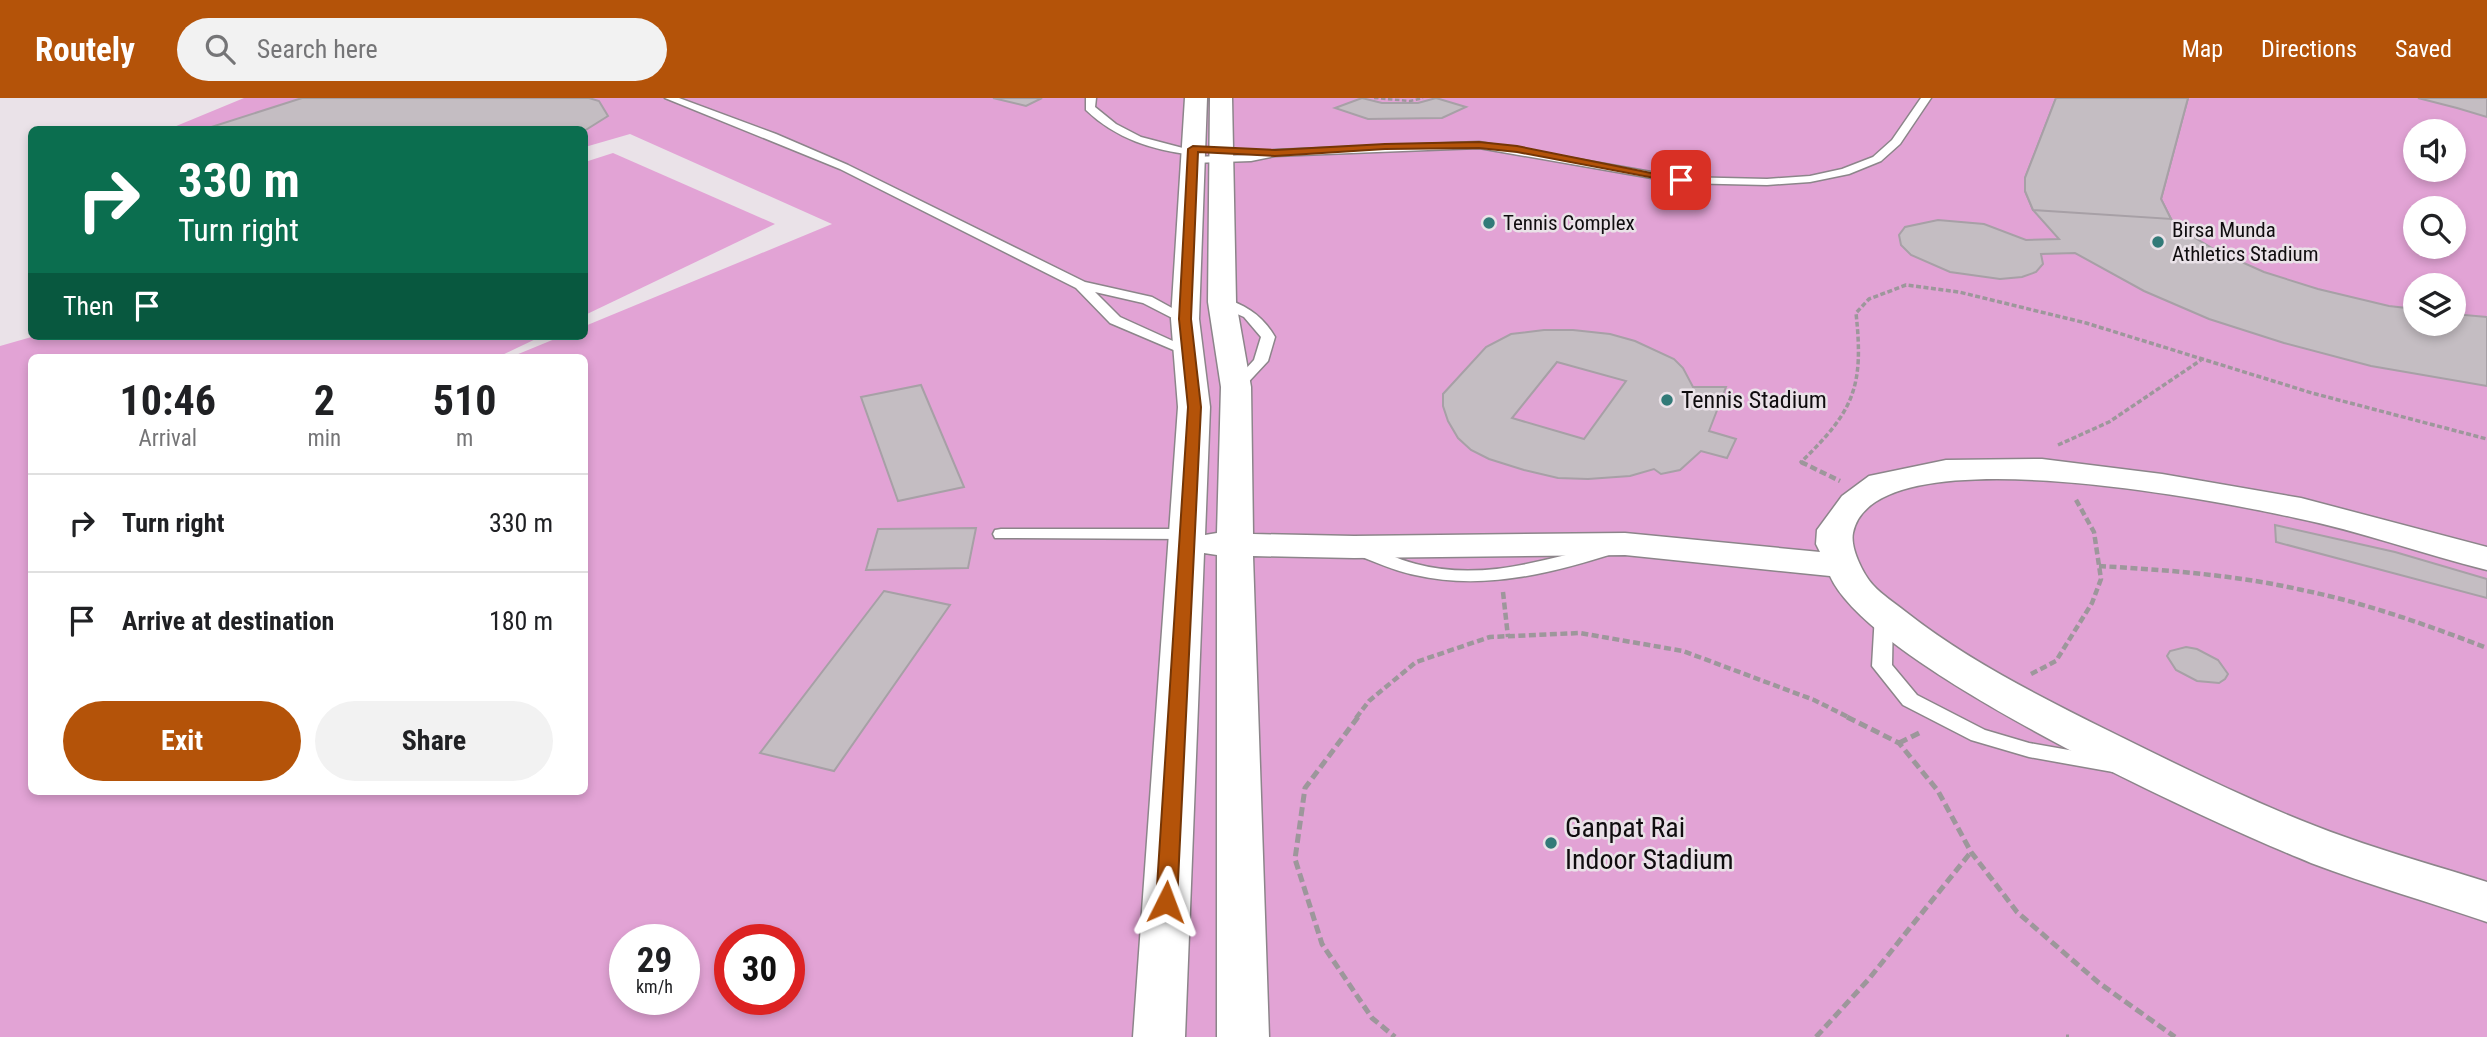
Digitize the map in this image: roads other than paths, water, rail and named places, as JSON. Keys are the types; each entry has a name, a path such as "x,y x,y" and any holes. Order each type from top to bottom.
{"street":[{"path":"1196,98 1204,154 1237,319 1236,534 1243,1037"},
{"path":"1159,1037 1194,407 1187,335 1204,154 1221,98"},
{"path":"2487,559 2301,508 2162,484 2042,469 1946,470 1881,483 1854,503 1835,530 1838,555 1854,588 1927,649 1998,691 2151,770 2328,850 2487,902"},
{"path":"1187,534 1610,525 1748,533 1838,555"},
{"path":"1236,534 1354,547 1625,544 1838,555"}],"lane":[{"path":"670,98 772,136 844,167 1081,285 1147,300 1187,335"},
{"path":"1091,98 1090,108 1110,126 1152,144 1204,154 1251,158 1275,153 1385,146 1479,145 1517,149 1681,180 1767,183 1845,172 1877,159 1896,142 1926,98"},
{"path":"1081,285 1115,320 1187,335"},
{"path":"1001,534 1187,534"},
{"path":"1354,547 1416,570 1454,575 1532,571 1567,564 1625,544"},
{"path":"1884,614 1882,666 1910,700 1978,735 2029,750 2151,770"}],"place":[{"name":"Tennis Complex","path":"1489,223"},
{"name":"Birsa Munda Athletics Stadium","path":"2158,242"},
{"name":"Tennis Stadium","path":"1667,400"},
{"name":"Ganpat Rai Indoor Stadium","path":"1551,843"}]}
